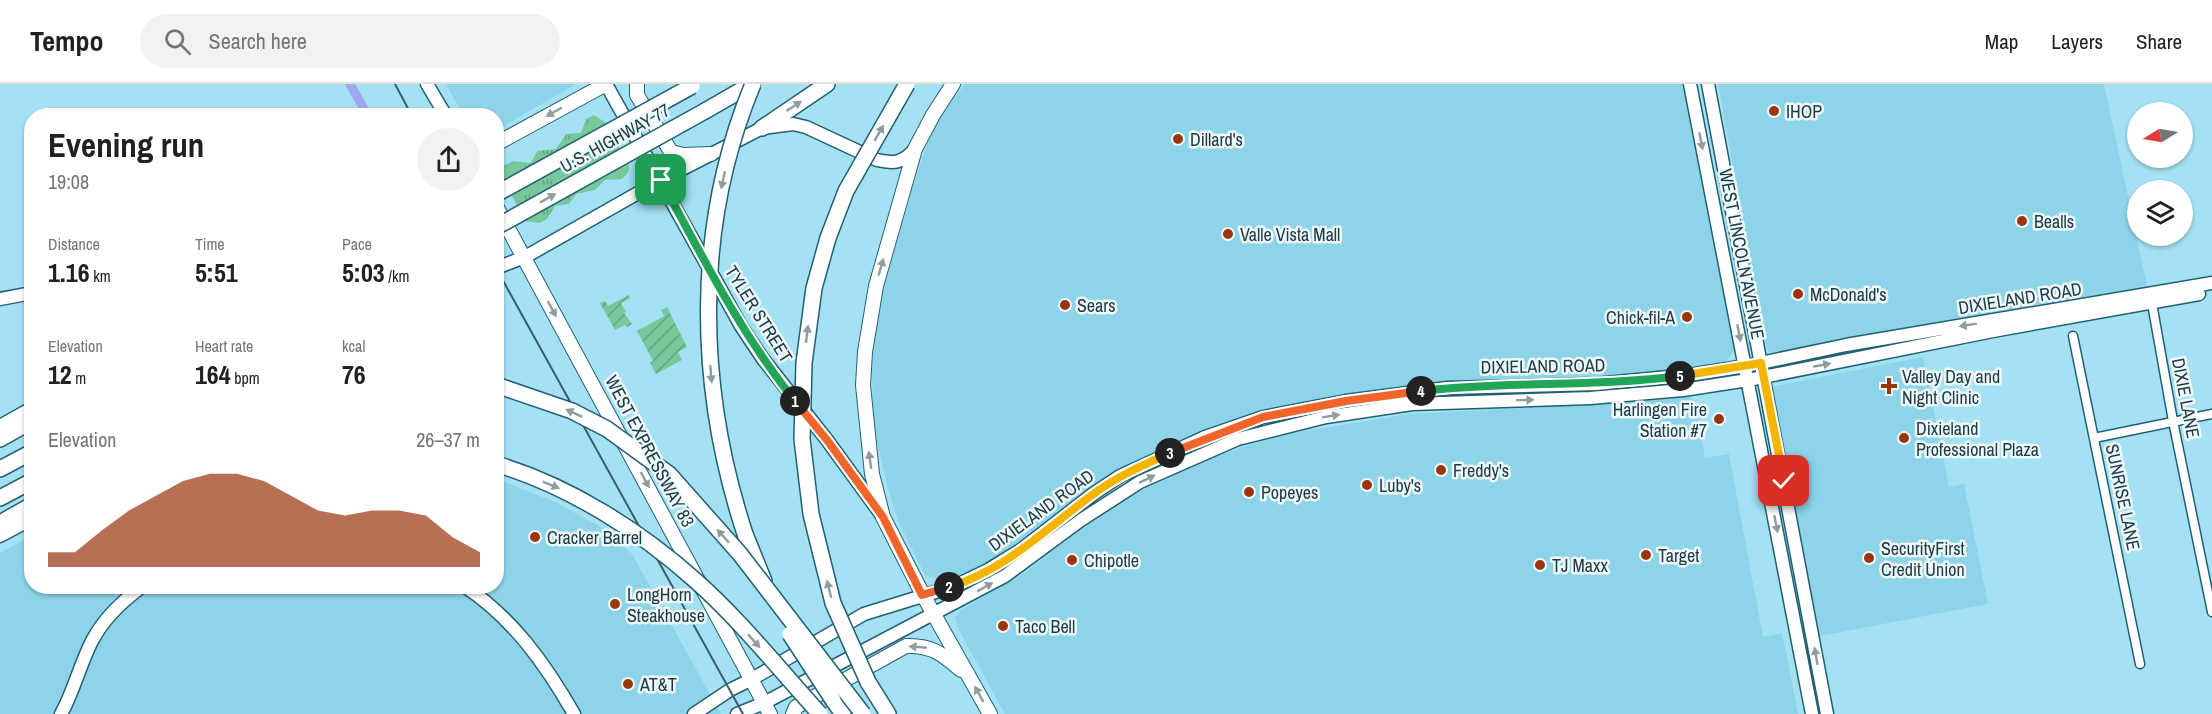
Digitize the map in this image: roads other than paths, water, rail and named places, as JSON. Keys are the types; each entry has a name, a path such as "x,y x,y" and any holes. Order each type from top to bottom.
{"highway":[{"name":"U.S. HIGHWAY 77","path":"504,223 753,84"},
{"path":"753,84 731,145 714,230 708,317 713,401 729,482 757,566 790,634 843,714"},
{"path":"762,128 827,84"},
{"path":"888,714 868,682 833,603 811,514 802,439 804,363 813,296 828,238 846,191 907,84"},
{"name":"U.S. HIGHWAY 77","path":"504,190 694,85"},
{"path":"504,388 572,411 607,429 669,474 740,554 863,714"},
{"path":"0,439 24,426"},
{"path":"0,469 24,456"},
{"path":"504,467 561,489 643,539 696,581 820,714"},
{"path":"0,498 24,485"},
{"path":"0,512 24,501"},
{"path":"0,523 24,510"}],"main road":[{"path":"427,84 441,108"},
{"path":"504,140 606,84"},
{"name":"TYLER STREET","path":"606,84 736,319 762,359 827,440 883,517"},
{"path":"637,84 637,94 667,149 675,154 711,154"},
{"path":"953,84 915,149 876,286 865,352 863,385 872,474 883,517 922,595 990,714"},
{"name":"WEST LINCOLN AVENUE","path":"1690,84 1812,714"},
{"name":"WEST LINCOLN AVENUE","path":"1708,84 1827,714"},
{"path":"504,265 525,257 661,180 762,128 793,124 806,127 877,160 890,163 904,160 915,149"},
{"name":"WEST EXPRESSWAY 83","path":"504,220 767,708"},
{"name":"DIXIELAND ROAD","path":"737,714 767,708 1005,576 1088,514 1140,482 1192,458 1249,436 1326,417 1412,404 1641,395 1748,380 2151,299 2212,284"},
{"name":"DIXIELAND ROAD","path":"694,714 730,690 864,614 955,586 988,570 1022,549 1120,476 1205,437 1263,417 1346,401 1447,388 1612,383 1689,375 1746,366 1846,345 2151,299 2212,292"},
{"path":"0,299 24,294"},
{"path":"0,426 24,412"},
{"path":"0,537 24,524"},
{"path":"61,714 93,640 105,620 132,594"},
{"path":"474,594 495,610 542,661 574,714"},
{"path":"794,714 796,707 906,646 921,645 938,651 968,675"}],"street":[{"name":"DIXIE LANE","path":"2151,299 2212,612"},
{"name":"SUNRISE LANE","path":"2073,336 2140,664"},
{"path":"2094,438 2212,414"}],"waterway":[{"path":"350,84 364,108"}],"railway":[{"path":"395,84 408,108"},
{"path":"504,282 743,714"}],"place":[{"name":"IHOP","path":"1774,111"},
{"name":"Dillard's","path":"1178,139"},
{"name":"Bealls","path":"2022,221"},
{"name":"Valle Vista Mall","path":"1228,234"},
{"name":"McDonald's","path":"1798,294"},
{"name":"Sears","path":"1065,305"},
{"name":"Chick-fil-A","path":"1687,317"},
{"name":"Valley Day and Night Clinic","path":"1889,386"},
{"name":"Harlingen Fire Station #7","path":"1719,419"},
{"name":"Dixieland Professional Plaza","path":"1904,438"},
{"name":"Freddy's","path":"1441,470"},
{"name":"Luby's","path":"1367,485"},
{"name":"Popeyes","path":"1249,492"},
{"name":"Cracker Barrel","path":"535,537"},
{"name":"Target","path":"1646,555"},
{"name":"SecurityFirst Credit Union","path":"1869,558"},
{"name":"Chipotle","path":"1072,560"},
{"name":"TJ Maxx","path":"1540,565"},
{"name":"LongHorn Steakhouse","path":"615,604"},
{"name":"Taco Bell","path":"1003,626"},
{"name":"AT&T","path":"628,684"}]}
